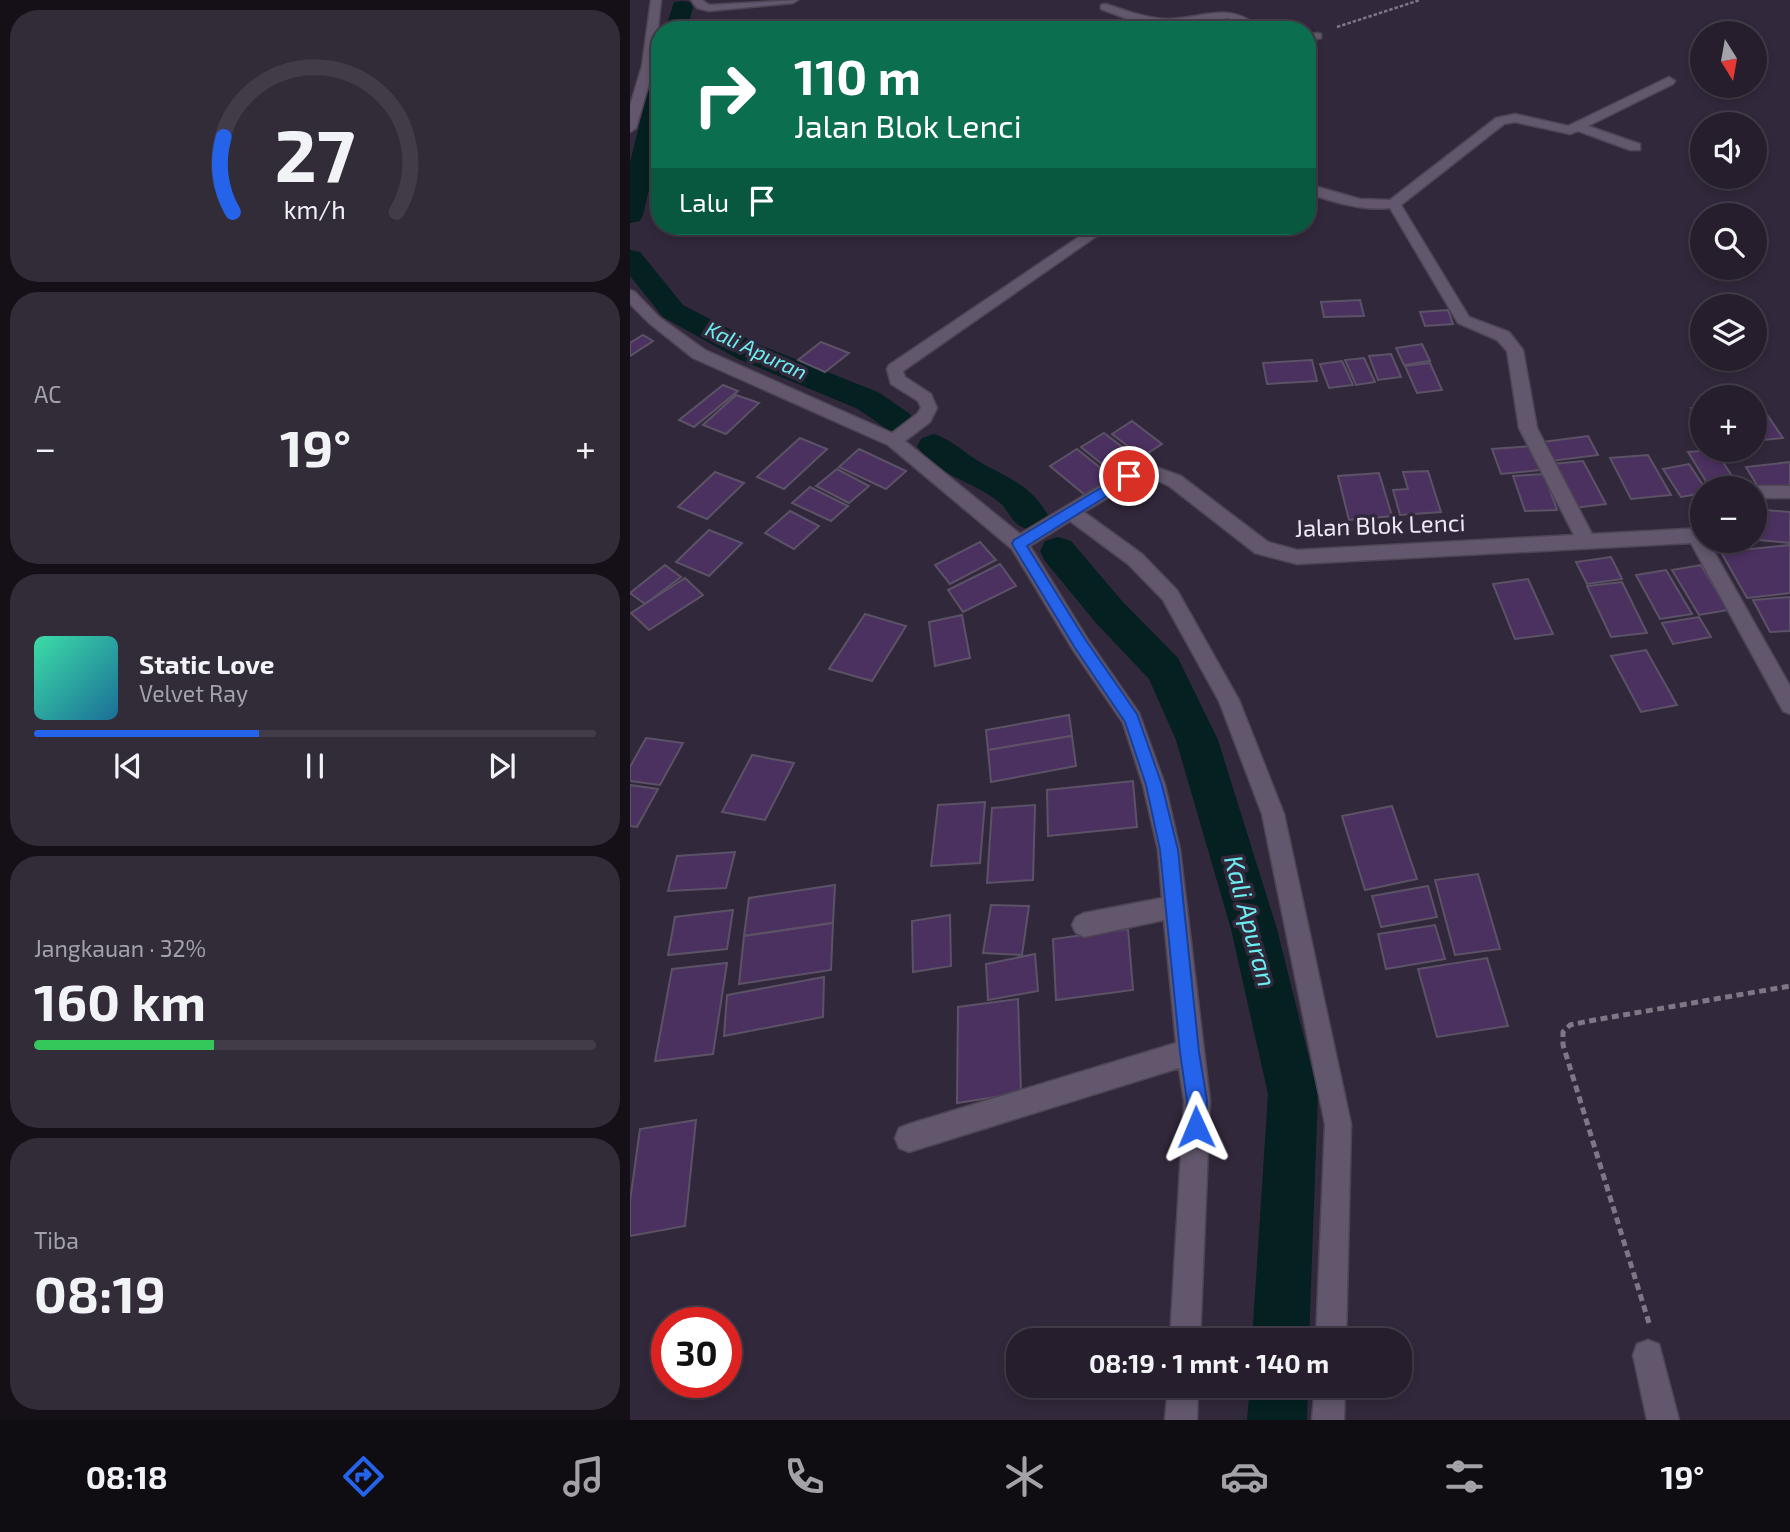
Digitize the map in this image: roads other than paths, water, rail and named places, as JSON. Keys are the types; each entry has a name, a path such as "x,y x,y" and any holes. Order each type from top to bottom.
{"street":[{"path":"655,21 656,0"},
{"path":"696,0 701,6 709,8 793,0"},
{"path":"1105,7 1130,17 1160,21"},
{"path":"1177,21 1229,15 1243,21"},
{"path":"630,126 651,73"},
{"path":"1316,191 1350,203 1374,206 1394,204 1500,121 1514,118 1564,130 1669,81"},
{"path":"1577,126 1635,147"},
{"path":"1394,204 1463,320 1503,336 1516,350 1528,429 1586,540"},
{"path":"894,441 924,418 929,408 925,398 897,380 895,369 1091,235"},
{"path":"630,295 654,320 699,354 894,441 1019,544 1080,644 1132,719 1154,785 1169,850 1189,1052 1197,1101 1186,1328"},
{"name":"Jalan Blok Lenci","path":"1019,544 1129,476 1153,472 1175,481 1262,548 1297,557 1690,536"},
{"path":"1767,492 1790,492"},
{"path":"1069,511 1135,559 1170,595 1229,700 1273,814 1338,1124 1331,1328"},
{"path":"1709,553 1790,705"},
{"path":"1084,925 1173,907"},
{"path":"909,1138 1189,1052"},
{"path":"1648,1356 1663,1420"},
{"path":"1181,1420 1182,1398"},
{"path":"1328,1420 1329,1398"}],"waterway":[{"name":"Kali Apuran","path":"678,21 682,7"},
{"name":"Kali Apuran","path":"630,215 651,128"},
{"name":"Kali Apuran","path":"630,258 673,311 749,352 869,401 899,422"},
{"path":"934,446 961,466 1011,493 1031,517"},
{"name":"Kali Apuran","path":"1058,551 1109,612 1164,669 1197,740 1254,929 1293,1094 1282,1328"},
{"name":"Kali Apuran","path":"1277,1420 1278,1398"}]}
